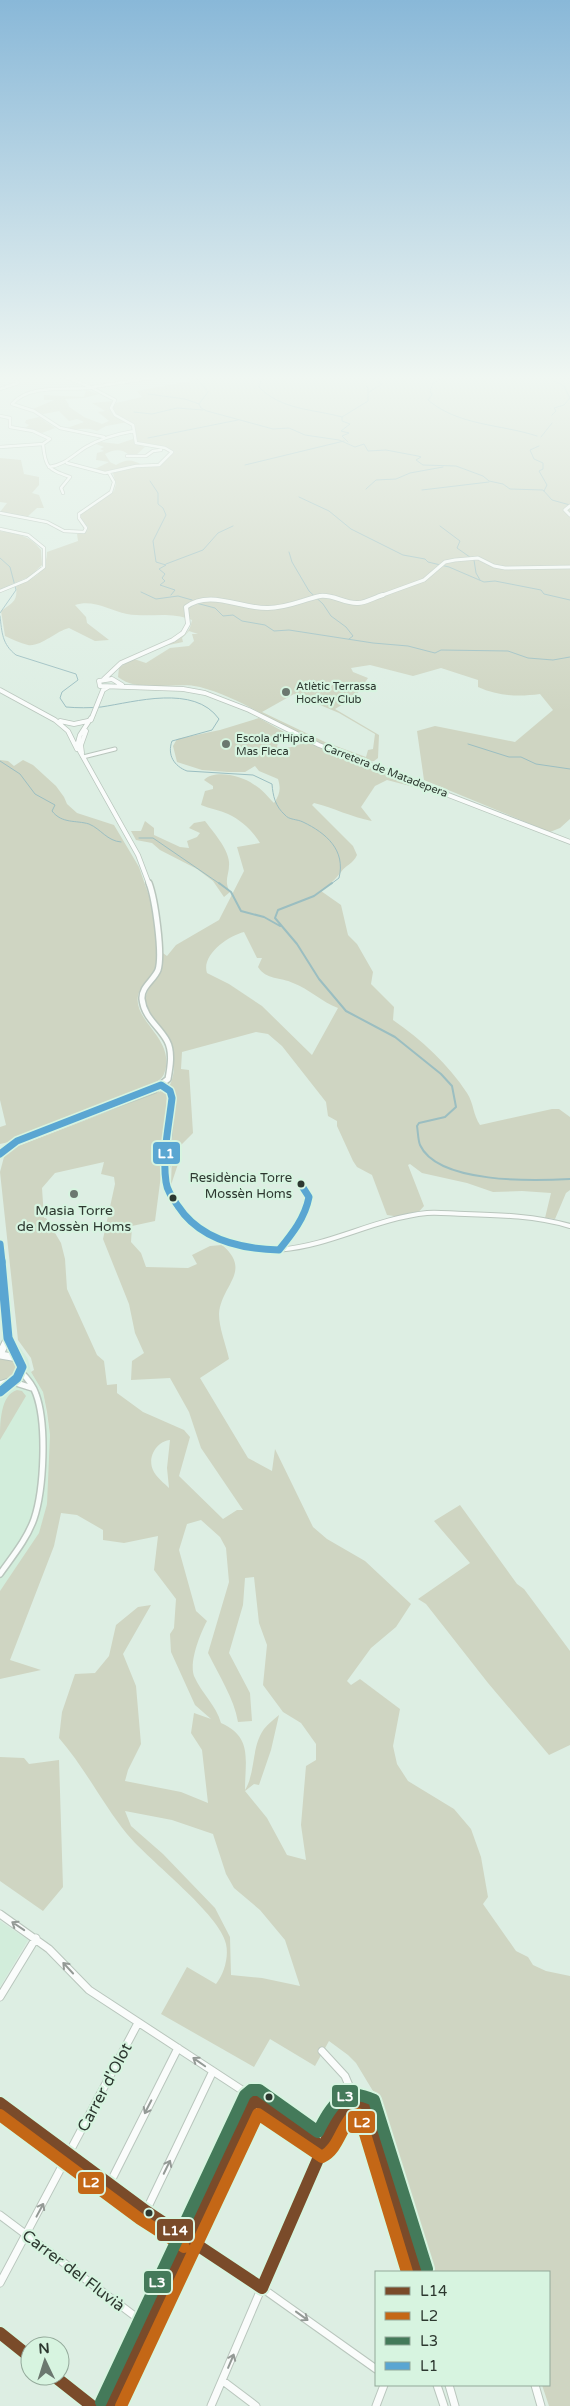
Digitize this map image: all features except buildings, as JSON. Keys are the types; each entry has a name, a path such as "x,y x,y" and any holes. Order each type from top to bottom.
{"street":[{"path":"61,487 63,493"},
{"path":"0,513 46,522 64,531 82,532 86,528 78,517 79,514 112,490 113,487"},
{"path":"570,506 564,510 570,515"},
{"path":"0,529 28,534 45,551 44,567 30,578 0,591"},
{"path":"103,692 98,683 121,662 180,635 188,624 186,608 197,600 211,598 242,607 268,608 292,606 317,597 328,597 352,603 364,602 424,580 449,561 467,558 481,558 502,568 570,567"},
{"path":"110,673 114,680"},
{"path":"104,679 114,680 124,686"},
{"path":"79,750 78,737 103,692 110,687 114,680"},
{"name":"Carretera de Matadepera","path":"100,686 191,690 216,697 255,712 315,743 570,842"},
{"path":"0,690 55,720 70,734 78,737"},
{"path":"55,720 72,724 89,719"},
{"path":"83,756 81,745 89,719"},
{"path":"78,737 88,727"},
{"path":"0,1154 18,1141 161,1085 168,1078 170,1071 169,1046 148,1018 142,999 143,991 157,972 162,958 151,889 138,855 83,756 71,740 70,734"},
{"path":"83,756 115,749"},
{"path":"161,1085 170,1091 172,1098 166,1184 169,1192 181,1213 192,1224 214,1237 234,1245 258,1250 302,1249 398,1220 428,1214 516,1217 553,1221 570,1226"},
{"path":"0,1244 8,1338 22,1364 21,1372 0,1392"},
{"path":"8,1338 0,1355 18,1358"},
{"path":"0,1574 23,1541 37,1506 40,1416 32,1384 21,1372"},
{"path":"0,1385 11,1383 32,1388"},
{"path":"0,1914 36,1938 84,1986 213,2071 322,2147"},
{"path":"0,1997 36,1938"},
{"name":"Carrer d'Olot","path":"0,2283 138,2023"},
{"path":"110,2183 178,2048"},
{"path":"322,2051 345,2076 356,2102"},
{"path":"146,2211 213,2071"},
{"path":"110,2406 254,2099"},
{"path":"211,2406 322,2147 344,2109 356,2102 361,2102 367,2107 372,2119 417,2271"},
{"path":"0,2103 146,2211 262,2288 375,2368"},
{"path":"322,2147 338,2131 346,2126 355,2124 368,2138 406,2271"},
{"name":"Carrer del Fluvià","path":"0,2215 148,2326"},
{"path":"0,2333 20,2349"},
{"path":"223,2380 256,2406"},
{"path":"67,2386 92,2406"},
{"path":"376,2406 384,2386"},
{"path":"436,2386 444,2406"},
{"path":"449,2386 455,2406"},
{"path":"534,2386 541,2405"}],"shaded area":[{"path":"0,487 37,487 32,493 39,495 44,508 37,508 26,518 0,512 7,503 0,502"},
{"path":"115,487 570,487 570,819 560,828 550,832 424,780 417,731 435,726 515,742 553,710 540,694 516,695 493,692 478,687 478,680 441,668 413,676 370,665 351,668 353,672 368,678 355,697 335,709 379,735 378,758 368,762 294,731 260,712 213,691 190,686 137,685 118,677 119,668 134,659 146,663 170,648 189,646 194,641 192,634 198,634 189,631 182,638 183,642 166,646 189,630 192,620 184,617 127,614 88,603 75,605 86,617 87,623 109,640 95,641 69,628 33,645 28,645 5,636 1,611 14,601 16,586 38,574 44,565 47,552 78,541 77,534 87,531 88,527 80,517 80,514 114,491","holes":["294,694 339,713 375,734 373,749 368,750 366,757 325,742 262,712"]},
{"path":"0,531 23,536 32,541 41,550 42,565 29,577 0,589"},
{"path":"259,718 284,732 280,735 277,747 289,747 309,742 436,790 437,793 387,780 375,786 361,807 372,821 314,803 312,805 353,846 357,855 321,891 341,905 348,935 357,944 373,972 371,984 394,1007 393,1020 424,1044 452,1072 469,1097 480,1125 552,1109 559,1109 570,1117 570,1190 566,1193 555,1219 545,1218 551,1193 493,1192 467,1183 422,1173 410,1164 408,1165 424,1206 416,1215 400,1217 387,1215 372,1175 357,1167 353,1161 337,1126 337,1121 328,1116 326,1102 282,1046 268,1034 256,1032 182,1052 181,1069 189,1070 193,1133 180,1146 178,1164 171,1185 174,1091 169,1087 174,1066 173,1056 165,1037 147,1009 146,995 158,976 152,975 140,990 138,1000 145,1020 164,1049 166,1061 164,1074 157,1082 126,1098 0,1144 0,1127 6,1125 0,1100 0,760 8,761 14,766 23,760 33,765 56,786 67,804 77,813 114,825 139,867 151,902 160,951 167,956 176,945 219,920 244,871 237,847 260,843 238,819 201,805 205,791 213,789 213,786 204,780 221,774 236,776 259,788 274,803 278,797 278,779 259,771 255,766 245,772 228,772 202,770 177,762 173,746 177,739 220,730","holes":["244,932 257,958 262,958 258,967 265,974 299,986 338,1008 312,1055 262,1006 229,984 207,973 206,966 208,960 217,947"]},
{"path":"145,821 154,828 154,835 180,847 189,848 187,841 197,837 200,833 189,828 194,823 205,821 226,851 229,862 227,884 230,892 224,897 213,881 197,869 160,850 152,843 136,840 131,831 141,831"},
{"path":"161,1091 167,1094 163,1160 155,1221 132,1226 131,1242 141,1253 146,1267 188,1268 197,1264 192,1255 210,1246 222,1245 231,1254 235,1263 235,1271 221,1304 219,1314 221,1331 229,1359 200,1378 248,1458 272,1471 275,1449 313,1527 327,1539 365,1561 411,1604 396,1627 371,1648 347,1681 351,1685 360,1679 400,1709 393,1746 397,1764 408,1781 454,1809 471,1829 481,1857 488,1897 483,1904 516,1951 528,1957 533,1965 546,1971 570,1976 570,2406 549,2406 542,2386 550,2386 550,2271 427,2271 379,2101 356,2063 348,2055 329,2041 315,2066 270,2039 254,2067 161,2014 187,1967 216,1984 225,1965 226,1944 221,1932 198,1903 127,1834 59,1738 62,1712 75,1674 95,1673 109,1656 116,1625 138,1607 151,1605 123,1654 136,1686 141,1744 128,1770 125,1781 181,1792 208,1803 202,1750 191,1733 194,1713 211,1719 195,1705 171,1652 170,1634 174,1628 176,1599 154,1570 158,1536 124,1543 103,1540 103,1530 77,1515 61,1513 54,1546 10,1660 41,1670 0,1679 0,1591 39,1533 47,1504 50,1435 43,1392 31,1372 34,1370 31,1358 18,1340 0,1172 4,1157 13,1148","holes":["104,1162 101,1174 114,1177 115,1184 103,1239 129,1304 135,1333 144,1353 132,1361 131,1380 170,1378 189,1412 201,1448 243,1510 237,1510 223,1519 179,1476 190,1437 184,1430 143,1412 117,1393 117,1384 107,1385 104,1361 97,1355 67,1289 65,1259 61,1243 46,1218 44,1218 42,1188 55,1173","170,1440 167,1468 169,1488 156,1475 151,1465 151,1460 154,1450 161,1443","201,1520 220,1537 226,1548 229,1582 208,1653 230,1696 238,1722 252,1721 250,1693 229,1653 243,1605 245,1578 254,1577 259,1623 267,1645 263,1685 283,1712 301,1723 316,1744 316,1760 306,1766 301,1825 306,1860 287,1855 267,1818 245,1791 254,1784 259,1785 271,1750 279,1715 266,1727 260,1736 251,1775 245,1790 246,1759 243,1742 238,1735 221,1723 216,1711 194,1676 194,1656 198,1640 207,1621 196,1611 179,1550 187,1524","125,1811 172,1820 213,1834 226,1874 234,1888 260,1910 285,1940 300,1986 262,1978 231,1975 230,1937 215,1908 163,1854 131,1826"]},
{"path":"16,1342 28,1359 31,1372 43,1392 50,1435 50,1471 47,1504 39,1535 0,1591 0,1347"},
{"path":"4,1358 13,1361 17,1368 11,1378 0,1381 0,1359"},
{"path":"17,1390 22,1391 26,1396 0,1440 4,1404 11,1393"},
{"path":"460,1505 517,1584 524,1589 570,1651 570,1745 549,1755 488,1683 426,1604 418,1599 470,1563 434,1521"},
{"path":"0,1757 24,1758 29,1764 59,1760 63,1887 43,1911 0,1881"},
{"path":"0,1921 28,1940 0,1987"}],"waterway":[{"path":"154,487 158,493 158,504 163,508 166,515 153,541 156,562 166,565 159,569 165,574 162,578 165,581 160,585 175,590 171,595"},
{"path":"422,490 445,487"},
{"path":"508,487 510,489 543,490 552,500 570,505"},
{"path":"544,491 546,487"},
{"path":"299,497 329,511 351,529 403,555 425,559 428,562 449,567 484,582 495,581 541,590 544,594 570,600"},
{"path":"166,564 203,550 218,533 233,526"},
{"path":"440,526 460,541 457,548 474,560 476,573 480,580"},
{"path":"289,552 292,562 309,591 323,604 331,616 346,627 353,636 349,639"},
{"path":"0,558 10,567 16,590 0,613"},
{"path":"141,592 156,599 178,596 192,600"},
{"path":"196,603 215,608 223,616 233,615 242,621 265,625 274,631 289,630 373,643 408,646 435,653 441,650 508,651 528,658 553,660 570,657"},
{"path":"0,616 5,642 16,655 76,674 78,680 62,692 60,698 66,707 101,707 163,698 195,702 208,708 219,719 212,730 172,741 170,751 175,763 187,771 253,775 272,784 275,801 282,812 287,817 303,822 319,831 337,851 340,859 339,878 331,884"},
{"path":"468,744 509,757 521,757 536,764 570,769"},
{"path":"0,761 20,774 35,794 55,805 52,811 60,818 89,824 108,837 121,842"},
{"path":"139,838 153,838 220,884"},
{"path":"219,883 231,892 241,911 264,917 280,926"},
{"path":"332,883 314,896 278,910 275,918 297,944 319,979 346,1011 395,1037 441,1074 452,1086 456,1107 445,1117 419,1123 417,1126 420,1145 430,1158 446,1167 488,1177 534,1180 570,1179"}],"transit line":[{"name":"L1","path":"0,1154 17,1141 161,1085 170,1091 172,1098 166,1152 167,1184 183,1213 205,1233 249,1248 279,1250 298,1225 308,1205 309,1197 300,1183"},
{"name":"L1","path":"0,1244 8,1338 22,1367 17,1378 0,1392"},
{"name":"L3","path":"101,2402 245,2095 251,2090 259,2090 318,2132 333,2106 346,2095 364,2095 374,2100 427,2269"},
{"name":"L14","path":"110,2406 254,2099 322,2147"},
{"name":"L14","path":"0,2103 146,2211 262,2288 332,2127 347,2106 361,2102 367,2107 372,2119 417,2271"},
{"name":"L2","path":"121,2406 258,2114 322,2157 331,2150 350,2118 355,2113 359,2114 407,2271"},
{"name":"L2","path":"0,2115 140,2219 184,2247"},
{"name":"L14","path":"0,2333 20,2349"},
{"name":"L14","path":"67,2386 92,2406"}],"place":[{"name":"Atlètic Terrassa Hockey Club","path":"286,692"},
{"name":"Escola d'Hípica Mas Fleca","path":"226,744"},
{"name":"Residència Torre Mossèn Homs","path":"301,1184"},
{"name":"Masia Torre de Mossèn Homs","path":"74,1194"}]}
